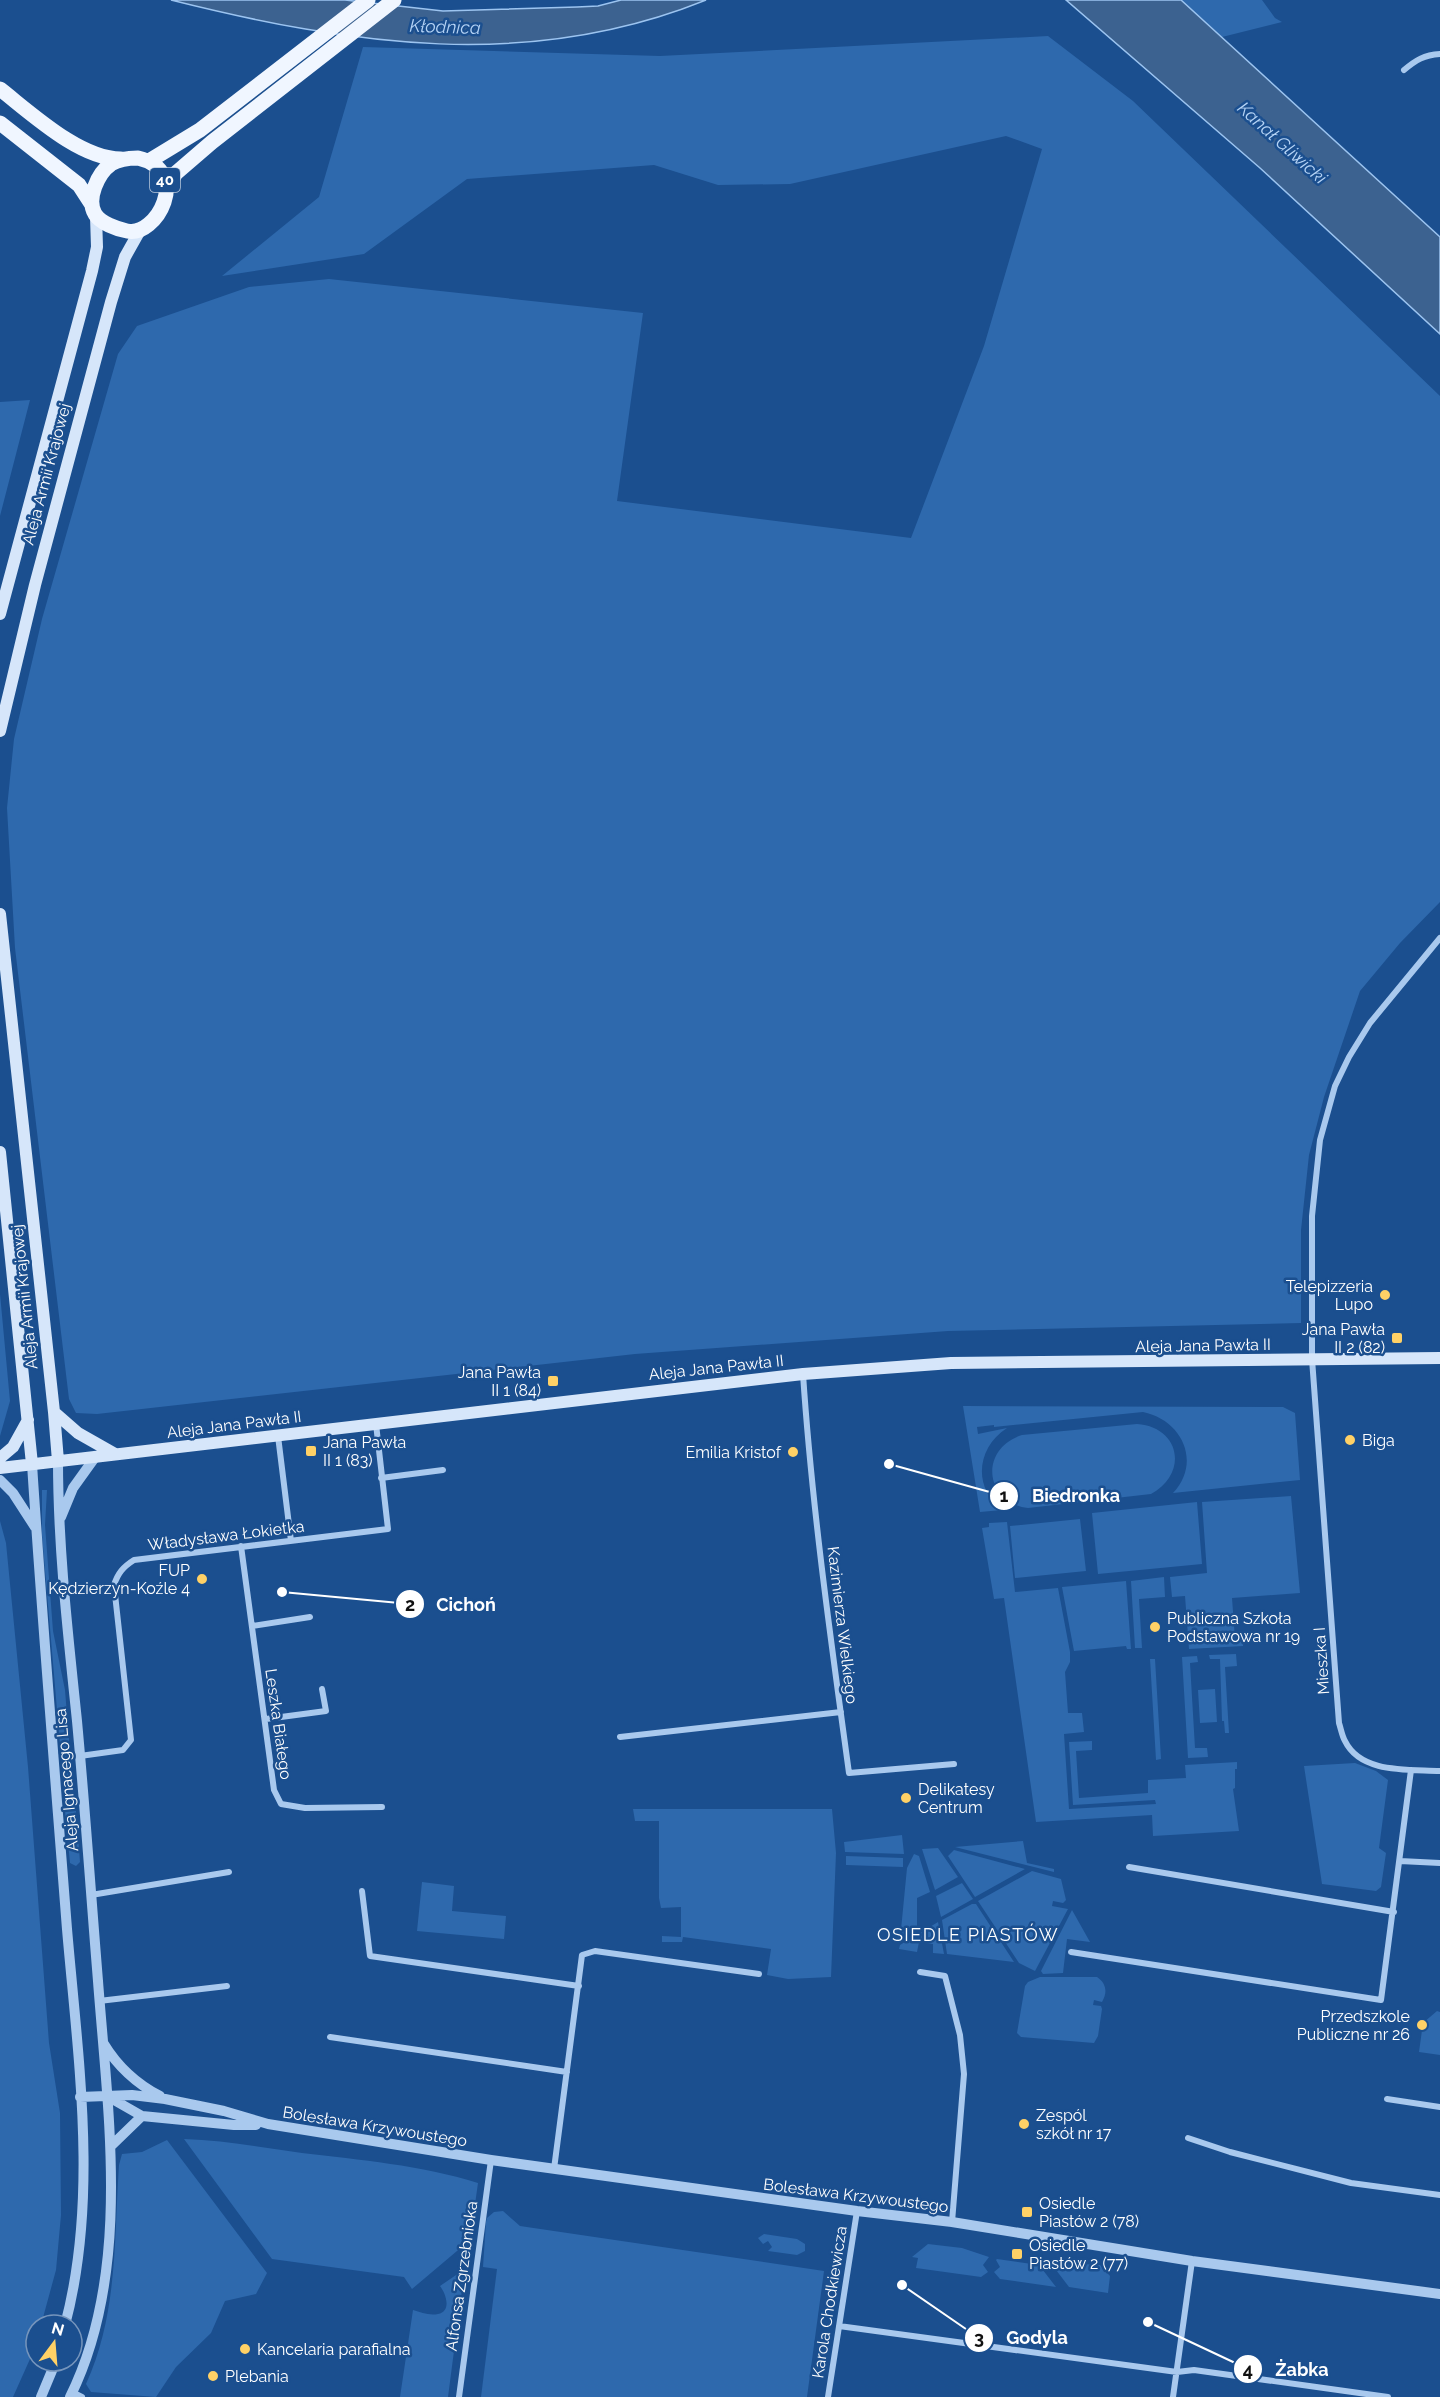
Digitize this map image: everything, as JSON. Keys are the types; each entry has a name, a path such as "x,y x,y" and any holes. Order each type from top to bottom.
{"main road":[{"name":"40","path":"149,161 179,145 368,0"},
{"name":"40","path":"167,188 176,173 195,156 394,0"},
{"name":"40","path":"0,89 78,147 94,156 138,158 149,161 163,175 167,195 162,208 139,232"},
{"path":"0,123 79,185 94,210 117,228 127,232 139,232"},
{"path":"94,210 95,187 108,167 121,159"},
{"name":"Aleja Armii Krajowej","path":"0,614 92,271 97,247 94,210"},
{"name":"Aleja Armii Krajowej","path":"0,730 35,585 111,302 125,257 139,232"},
{"name":"Aleja Armii Krajowej","path":"0,914 58,1461"},
{"name":"Aleja Armii Krajowej","path":"0,1152 32,1464"},
{"name":"Aleja Jana Pawła II","path":"0,1468 803,1374 951,1363 1440,1358"},
{"path":"54,1412 78,1433 116,1455"},
{"path":"0,1458 18,1439 28,1419"}],"street":[{"path":"1404,70 1427,55 1440,54"},
{"name":"Mieszka I","path":"1440,938 1370,1023 1349,1057 1335,1086 1320,1140 1312,1216 1312,1359 1339,1723 1346,1742 1357,1757 1375,1766 1440,1771"},
{"name":"Kazimierza Wielkiego","path":"803,1374 815,1517 849,1773 954,1764"},
{"name":"Władysława Łokietka","path":"80,1756 123,1750 131,1740 114,1585 117,1575 125,1565 134,1560 388,1529 376,1424"},
{"path":"278,1436 291,1541"},
{"path":"59,1520 74,1488 96,1456"},
{"name":"Aleja Ignacego Lisa","path":"58,1461 62,1577 80,1756 111,2146 105,2281 93,2337 75,2395"},
{"name":"Aleja Ignacego Lisa","path":"32,1464 35,1528 80,2097 84,2202 74,2291 68,2313"},
{"path":"381,1478 443,1470"},
{"path":"0,1480 13,1493 35,1528"},
{"name":"Leszka Białego","path":"241,1546 274,1790 281,1804 305,1808 382,1807"},
{"path":"252,1626 310,1617"},
{"path":"266,1719 326,1711 322,1689"},
{"path":"620,1737 841,1712"},
{"path":"1071,1952 1381,2000 1411,1770"},
{"path":"1400,1861 1440,1863"},
{"path":"1129,1867 1394,1912"},
{"path":"91,1895 229,1872"},
{"path":"362,1891 370,1956 579,1986"},
{"path":"554,2169 582,1955 595,1951 759,1974"},
{"path":"920,1972 945,1976 960,2035 964,2074 952,2222"},
{"path":"99,2001 227,1986"},
{"path":"330,2037 567,2072"},
{"name":"Bolesława Krzywoustego","path":"103,2043 114,2061 127,2074 146,2089 165,2099"},
{"name":"Bolesława Krzywoustego","path":"107,2096 132,2095 165,2099 224,2111 268,2124 491,2160 952,2222 1192,2261 1440,2294"},
{"path":"80,2097 107,2096"},
{"name":"Bolesława Krzywoustego","path":"107,2096 142,2116 234,2125 268,2124"},
{"path":"1387,2099 1440,2107"},
{"path":"111,2146 142,2116"},
{"path":"1188,2138 1230,2152 1351,2183 1440,2195"},
{"name":"Alfonsa Zgrzebnioka","path":"459,2397 491,2160"},
{"name":"Karola Chodkiewicza","path":"828,2397 857,2211"},
{"path":"1173,2397 1192,2261"},
{"path":"839,2326 1177,2372 1194,2370 1388,2397"},
{"path":"41,2397 51,2373"}],"shaded area":[{"path":"1181,0 1262,0 1275,18 1282,22 1222,37"},
{"path":"1048,36 1133,101 1440,396 1440,902 1400,943 1360,991 1324,1097 1309,1155 1301,1230 1301,1323 948,1331 635,1354 97,1414 76,1413 69,1399 15,948 7,808 14,739 42,619 118,354 137,326 249,287 329,279 643,313 617,501 911,538 984,346 1042,149 1006,136 790,184 718,185 654,165 467,179 364,254 222,276 319,197 363,47 660,56"},
{"path":"30,400 0,516 0,402"},
{"path":"0,1294 10,1401 0,1436"},
{"path":"963,1406 1283,1407 1295,1413 1300,1480 1173,1493 1182,1481 1186,1468 1187,1456 1184,1444 1168,1424 1143,1412 994,1427 994,1425 977,1427 978,1434 1007,1428 989,1446 982,1468 986,1491 1002,1510 980,1512"},
{"path":"1137,1424 1152,1427 1163,1433 1174,1452 1175,1463 1171,1475 1151,1494 1028,1508 1013,1504 1002,1496 995,1486 992,1475 993,1463 999,1451 1008,1442 1022,1435"},
{"path":"42,1490 47,1490 45,1525 53,1631 65,1690 73,1790 64,1791 42,1535"},
{"path":"1291,1496 1300,1593 1232,1598 1235,1639 1243,1639 1243,1646 1189,1649 1185,1596 1172,1597 1170,1577 1207,1573 1202,1502"},
{"path":"1197,1502 1202,1564 1098,1574 1092,1513"},
{"path":"1080,1519 1086,1571 1015,1578 1010,1526"},
{"path":"0,1521 6,1543 28,1767 49,2043 60,2113 61,2215 56,2270 44,2313 24,2313 24,2372 13,2397 0,2397"},
{"path":"1007,1522 1015,1592 1058,1588 1070,1652 1070,1662 1065,1672 1068,1713 1082,1713 1084,1732 1064,1734 1069,1809 1156,1804 1155,1800 1073,1805 1069,1742 1092,1741 1092,1750 1076,1751 1079,1798 1148,1793 1148,1780 1186,1778 1185,1765 1237,1762 1235,1788 1233,1789 1239,1831 1153,1836 1152,1815 1036,1822 1004,1598 994,1599 982,1528 989,1527 989,1523"},
{"path":"1164,1577 1165,1597 1139,1599 1142,1648 1135,1648 1131,1581"},
{"path":"1126,1581 1131,1649 1127,1649 1126,1646 1074,1651 1062,1587"},
{"path":"1236,1654 1237,1666 1225,1667 1229,1733 1225,1733 1224,1721 1222,1721 1220,1659 1210,1659 1209,1655"},
{"path":"1197,1656 1198,1662 1190,1663 1195,1748 1207,1748 1208,1757 1188,1758 1182,1657"},
{"path":"1150,1659 1155,1659 1161,1759 1156,1760"},
{"path":"1215,1689 1217,1722 1200,1723 1198,1690"},
{"path":"1355,1763 1376,1771 1388,1780 1379,1848 1386,1853 1381,1887 1376,1891 1322,1884 1304,1766"},
{"path":"75,1799 80,1862 76,1866 70,1863 64,1800"},
{"path":"633,1809 832,1809 836,1853 831,1977 788,1979 767,1975 771,1949 683,1937 682,1942 662,1942 662,1936 681,1937 681,1907 661,1908 659,1821 635,1821"},
{"path":"902,1835 904,1854 845,1852 844,1842"},
{"path":"1023,1841 1027,1863 1054,1869 1054,1872 955,1847"},
{"path":"938,1848 958,1877 935,1890 922,1849"},
{"path":"954,1850 1025,1869 975,1897 948,1856"},
{"path":"914,1854 919,1856 930,1892 917,1898 917,1930 900,1940 907,1868"},
{"path":"846,1856 903,1858 903,1867 846,1865"},
{"path":"1032,1871 1061,1879 1066,1900 1063,1903 1053,1901 1052,1906 1068,1909 1035,1971 1019,1963 978,1901"},
{"path":"422,1882 454,1886 452,1911 506,1916 504,1939 417,1931"},
{"path":"962,1883 973,1899 941,1917 936,1896"},
{"path":"976,1904 1014,1962 947,1954 942,1920"},
{"path":"1072,1910 1090,1942 1067,1939 1063,1973 1043,1974 1041,1971"},
{"path":"938,1922 944,1954 933,1953 933,1944 919,1942 917,1952 899,1949 900,1945"},
{"path":"1040,1977 1097,1977 1102,1982 1105,1988 1104,1998 1102,2002 1094,2000 1093,2005 1101,2006 1102,2009 1098,2036 1094,2043 1021,2037 1017,2033 1025,1986 1028,1982"},
{"path":"1437,2011 1440,2012 1440,2055 1419,2052 1423,2023"},
{"path":"184,2139 390,2164 478,2183 470,2240 412,2289 404,2277 272,2259"},
{"path":"167,2140 267,2273 256,2294 225,2301 211,2333 176,2367 156,2397 91,2392 86,2384 104,2331 113,2276 119,2165 122,2154 142,2152"},
{"path":"503,2211 520,2226 824,2271 807,2397 481,2397 497,2269 483,2267 486,2222 494,2212"},
{"path":"764,2234 797,2239 805,2244 805,2251 797,2255 768,2251 772,2247 768,2241 763,2244 758,2238"},
{"path":"928,2244 962,2248 989,2257 983,2265 988,2272 981,2277 916,2268 918,2258 912,2257"},
{"path":"997,2259 1039,2265 1056,2287 1000,2279 994,2272 1000,2267"},
{"path":"1100,2265 1110,2276 1108,2293 1069,2287 1053,2266"},
{"path":"459,2273 464,2274 448,2397 400,2397 413,2310 425,2314 442,2312 446,2302 440,2286"}],"water":[{"name":"Kłodnica","path":"171,0 345,0 443,11 598,6 621,0 706,0 639,23 573,37 506,44 439,44 372,39 306,29"},
{"name":"Kanał Gliwicki","path":"1066,0 1181,0 1440,237 1440,334 1260,168"}],"place":[{"name":"Telepizzeria Lupo","path":"1385,1295"},
{"name":"Jana Pawła II 2 (82)","path":"1397,1338"},
{"name":"Jana Pawła II 1 (84)","path":"553,1381"},
{"name":"Biga","path":"1350,1440"},
{"name":"Jana Pawła II 1 (83)","path":"311,1451"},
{"name":"Emilia Kristof","path":"793,1452"},
{"name":"Biedronka","path":"889,1464"},
{"name":"FUP Kędzierzyn-Koźle 4","path":"202,1579"},
{"name":"Cichoń","path":"282,1592"},
{"name":"Publiczna Szkoła Podstawowa nr 19","path":"1155,1627"},
{"name":"Delikatesy Centrum","path":"906,1798"},
{"name":"Przedszkole Publiczne nr 26","path":"1422,2025"},
{"name":"Zespól szkół nr 17","path":"1024,2124"},
{"name":"Osiedle Piastów 2 (78)","path":"1027,2212"},
{"name":"Osiedle Piastów 2 (77)","path":"1017,2254"},
{"name":"Godyla","path":"902,2285"},
{"name":"Żabka","path":"1148,2322"},
{"name":"Kancelaria parafialna","path":"245,2349"},
{"name":"Plebania","path":"213,2376"}],"district":[{"name":"OSIEDLE PIASTÓW","path":"968,1935"}]}
